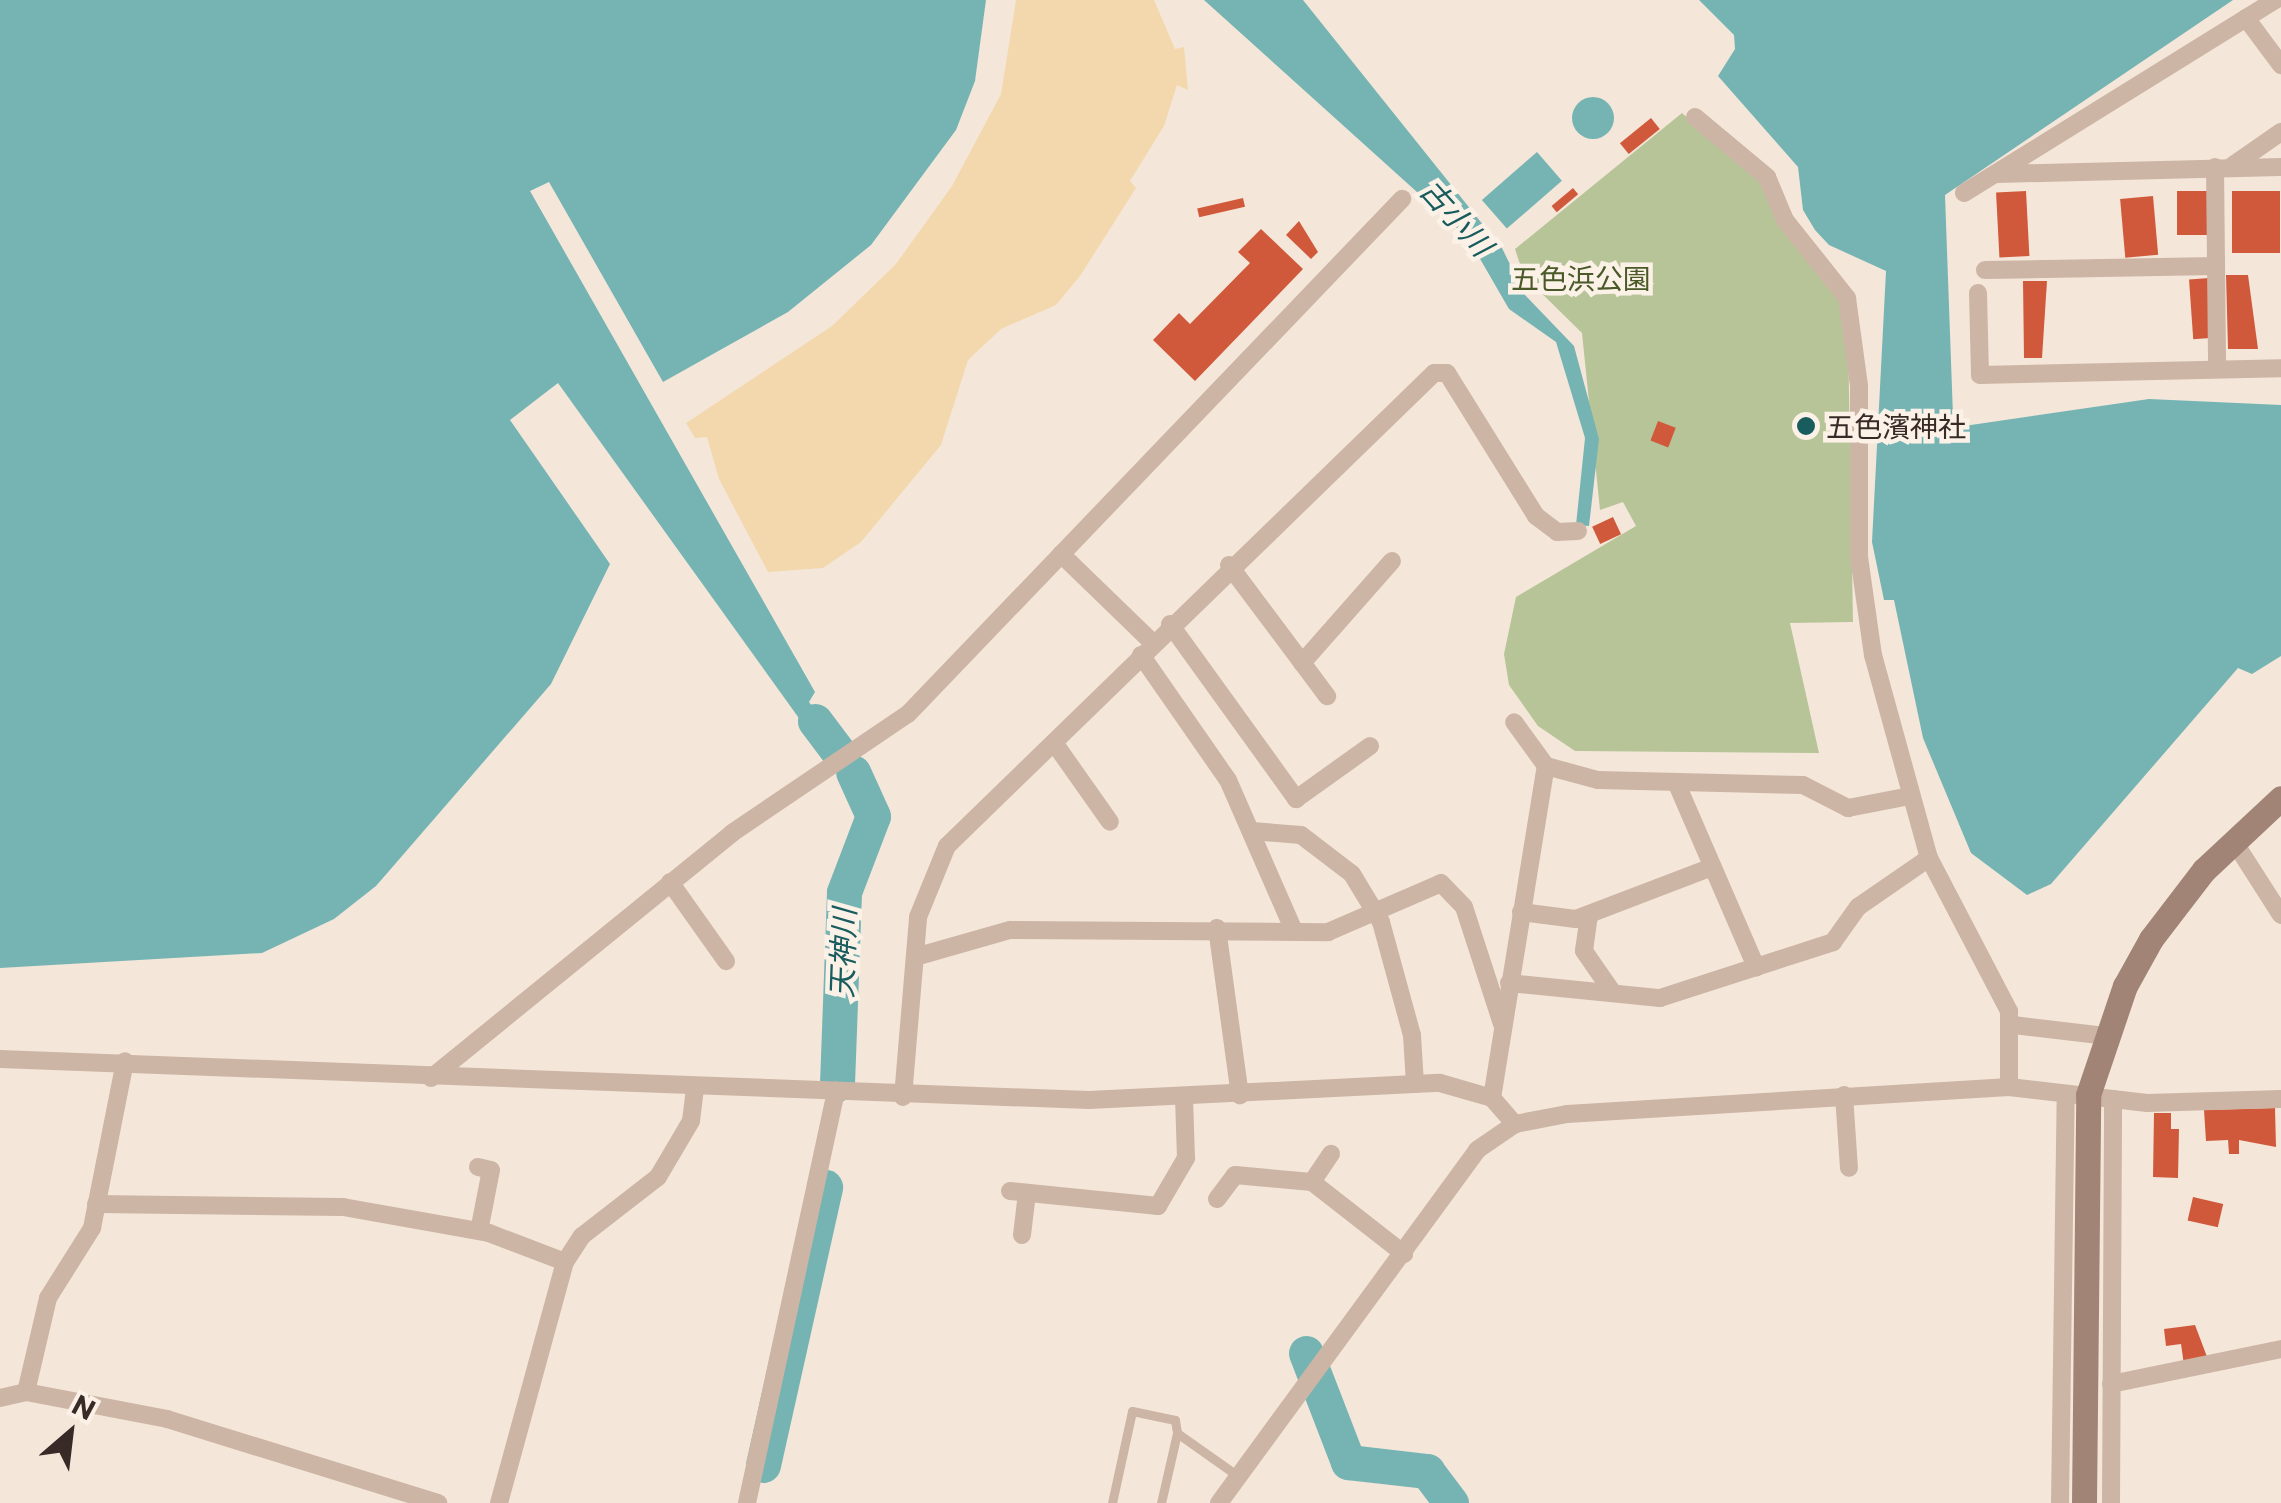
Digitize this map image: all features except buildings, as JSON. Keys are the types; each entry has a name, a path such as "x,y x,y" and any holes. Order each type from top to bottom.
{"street":[{"path":"1964,193 2275,0"},
{"path":"2246,18 2281,65"},
{"path":"1695,117 1768,178 1786,220 1847,298 1859,386 1859,557 1874,655 1929,858 2013,1025 2009,1087"},
{"path":"2224,167 2281,132"},
{"path":"2217,367 2216,266 2224,167"},
{"path":"1994,174 2281,167"},
{"path":"431,1078 670,882 908,714 1402,199"},
{"path":"1985,270 2216,266"},
{"path":"1978,293 1980,375 2281,368"},
{"path":"903,1096 918,917 947,846 1055,744 1229,566 1434,373 1447,374 1536,516 1557,532 1578,530"},
{"path":"1061,554 1147,649 1252,831 1294,931"},
{"path":"1302,662 1392,562"},
{"path":"1229,566 1327,696"},
{"path":"1170,624 1296,799 1370,746"},
{"path":"1514,722 1546,766 1598,780 1803,786 1848,808 1910,796"},
{"path":"1055,744 1110,822"},
{"path":"1492,1098 1546,766"},
{"path":"1676,782 1756,967"},
{"path":"2060,1503 2089,1096 2106,1036 2151,939 2233,840 2281,798"},
{"path":"1252,831 1301,835 1332,853 1377,912 1412,1035 1415,1084"},
{"path":"2233,840 2281,916"},
{"path":"1508,983 1660,998 1832,942 1858,907 1929,858"},
{"path":"1521,912 1589,915 1712,867"},
{"path":"670,882 726,961"},
{"path":"915,956 1010,930 1066,936 1217,928 1328,932 1432,885 1453,889 1502,1024"},
{"path":"1589,915 1584,951 1613,993"},
{"path":"1217,928 1240,1095"},
{"path":"2013,1025 2106,1036"},
{"path":"0,1059 125,1061 431,1078 903,1096 1184,1097 1415,1084 1492,1098 1515,1124"},
{"path":"26,1392 48,1298 92,1228 125,1061"},
{"path":"1219,1503 1477,1150 1515,1124 1844,1095 2009,1087 2089,1096 2281,1099"},
{"path":"500,1503 565,1262 582,1236 658,1177 692,1121 696,1088"},
{"path":"747,1503 836,1091"},
{"path":"1844,1095 1849,1168"},
{"path":"2084,1503 2089,1096"},
{"path":"2089,1096 2111,1384 2111,1503"},
{"path":"1022,1235 1018,1192 1158,1206 1186,1158 1184,1097"},
{"path":"1312,1182 1331,1154"},
{"path":"478,1167 491,1170 479,1231"},
{"path":"1217,1200 1235,1175 1312,1182 1404,1254"},
{"path":"96,1204 342,1207 479,1231 565,1262"},
{"path":"2111,1384 2281,1349"},
{"path":"0,1398 26,1392 167,1419 438,1503"}],"lane":[{"path":"1112,1503 1132,1412 1174,1420 1178,1432 1160,1503"},
{"path":"1178,1432 1238,1476"}],"green space":[{"name":"五色浜公園","path":"1682,113 1759,180 1838,298 1848,334 1853,622 1790,623 1819,753 1575,751 1538,726 1509,685 1504,654 1516,597 1636,526 1623,502 1600,510 1582,333 1524,276 1515,249"}],"sand":[{"path":"1016,0 1154,0 1175,49 1184,47 1188,90 1177,85 1164,126 1130,181 1136,188 1080,276 1056,305 1001,329 968,360 941,445 861,542 823,568 768,572 719,479 707,437 695,438 686,423 832,326 896,264 952,186 1001,94"}],"water":[{"path":"0,0 986,0 975,81 956,130 871,245 788,312 663,382 549,182 530,191 815,692 809,702 820,717 806,728 558,383 510,420 610,564 551,684 376,886 334,919 262,953 0,968"},
{"path":"1204,0 1303,0 1484,226 1484,244 1493,253 1501,246 1525,295 1574,346 1599,439 1589,526 1576,525 1585,438 1556,342 1509,309 1468,238"},
{"path":"1699,0 2233,0 1945,195 1953,416 1964,426 2149,399 2281,405 2281,656 2252,674 2238,668 2051,884 2027,895 1971,853 1923,738 1894,600 1884,600 1872,542 1886,271 1829,245 1815,230 1803,210 1798,167 1718,76 1735,49 1734,35"},
{"path":"1593,97 1608,103 1614,118 1608,133 1593,139 1578,133 1572,118 1578,103"},
{"path":"1537,152 1562,181 1507,229 1482,200"}],"waterway":[{"name":"天神川","path":"815,721 839,753"},
{"name":"天神川","path":"837,1084 844,892 873,816 853,772"},
{"name":"天神川","path":"763,1465 825,1187"},
{"name":"古小川","path":"1306,1353 1348,1462 1427,1471 1451,1503"}],"place":[{"name":"五色濱神社","path":"1806,426"}]}
